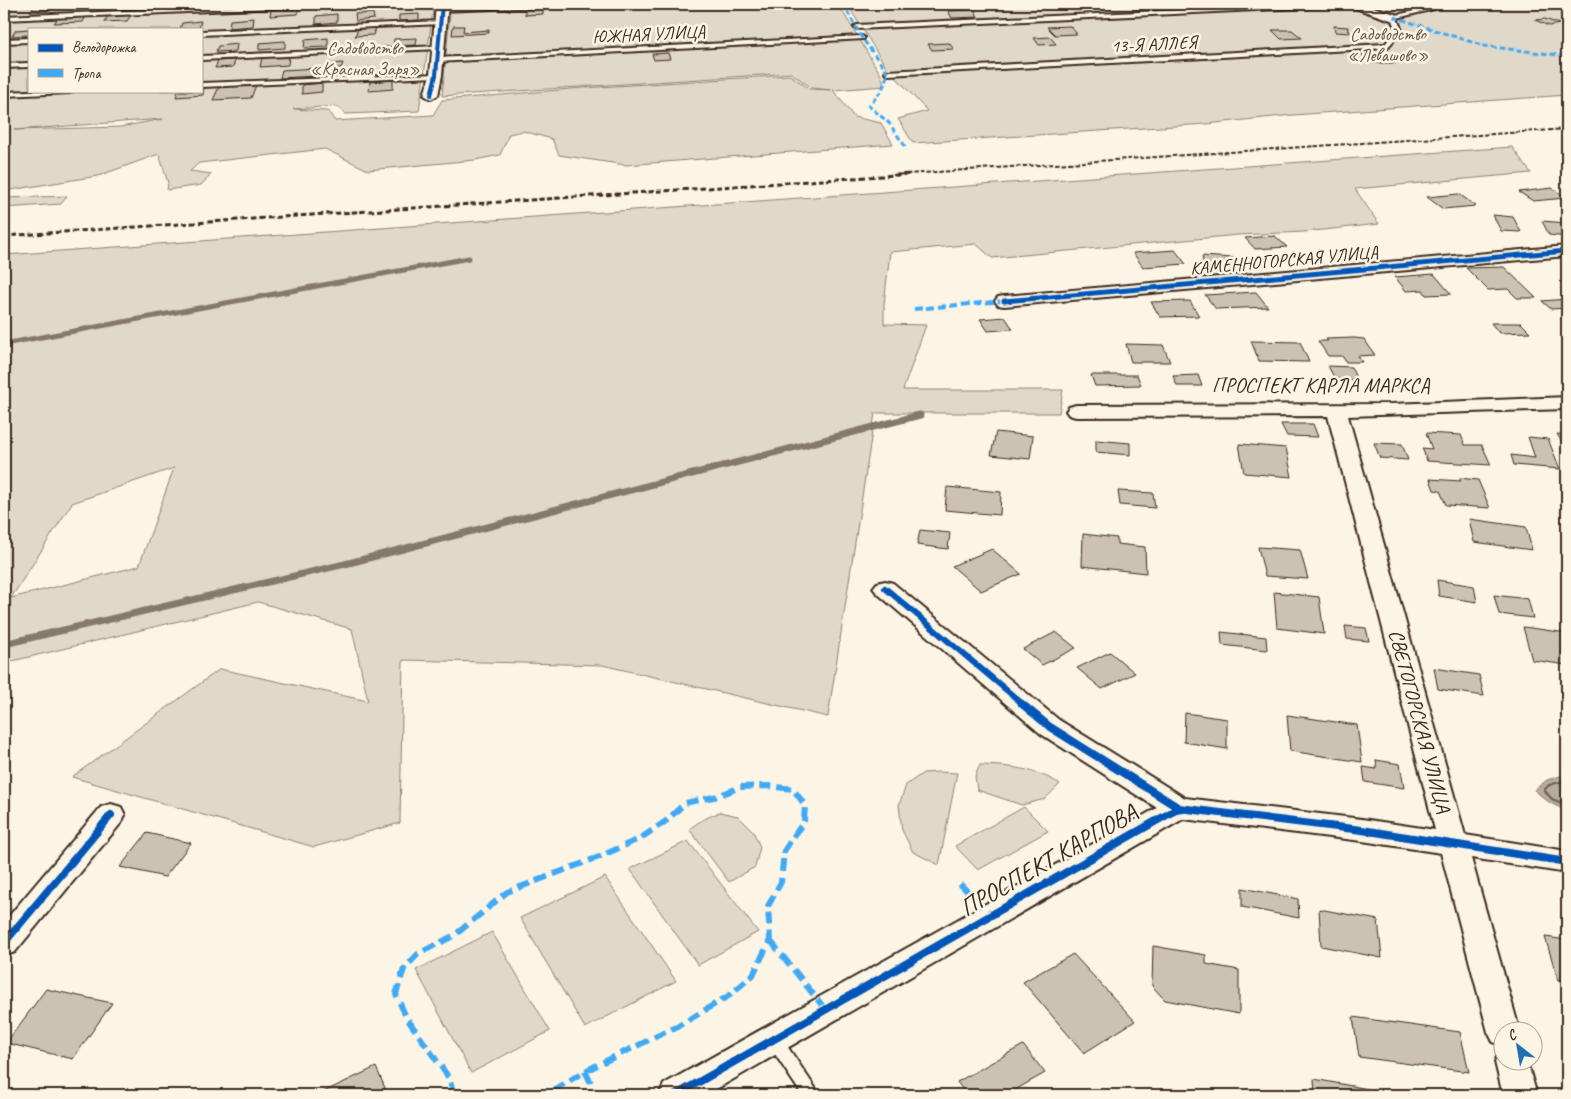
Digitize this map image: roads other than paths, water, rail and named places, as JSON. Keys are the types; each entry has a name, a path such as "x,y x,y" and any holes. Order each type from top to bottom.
{"street":[{"path":"1353,4 1394,17"},
{"path":"431,95 436,75 442,6"},
{"name":"КАМЕННОГОРСКАЯ УЛИЦА","path":"1004,301 1567,251"},
{"name":"ПРОСПЕКТ КАРЛА МАРКСА","path":"1076,411 1391,410 1567,403"},
{"name":"СВЕТОГОРСКАЯ УЛИЦА","path":"1336,410 1501,1022"},
{"path":"885,588 1050,727 1179,808 1362,830 1567,862"},
{"name":"ПРОСПЕКТ КАРПОВА","path":"676,1095 1179,808"},
{"path":"4,943 111,815"},
{"path":"1514,1072 1520,1095"}],"lane":[{"path":"4,18 325,4"},
{"path":"442,6 567,4"},
{"path":"857,27 1342,4"},
{"path":"1394,17 1452,4"},
{"name":"13-Я АЛЛЕЯ","path":"888,73 1387,46 1399,31 1394,17"},
{"path":"202,32 441,22"},
{"name":"ЮЖНАЯ УЛИЦА","path":"202,58 438,54 862,38"},
{"path":"4,41 28,40"},
{"path":"4,66 28,65"},
{"path":"202,85 436,75"},
{"path":"4,94 48,92"},
{"path":"773,1039 812,1095"}],"water":[{"path":"1567,774 1567,811 1550,803 1534,790 1547,780"}],"waterway":[{"path":"4,344 469,258"},
{"path":"4,644 345,564 920,415"}],"railway":[{"path":"893,175 1567,129"},
{"path":"4,236 911,174"}],"park label":[{"name":"Садоводство «Левашово»","path":"1388,44"},
{"name":"Садоводство «Красная Заря»","path":"365,58"}]}
